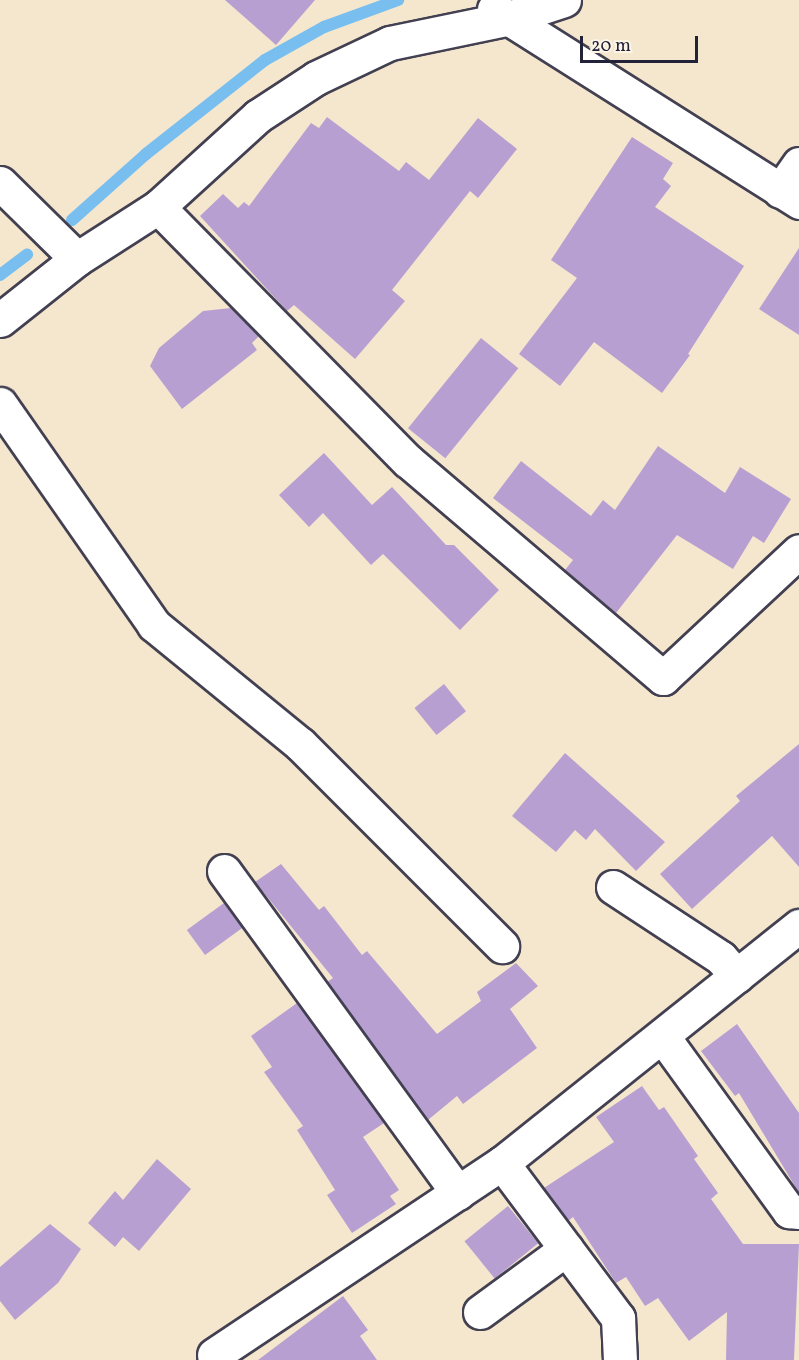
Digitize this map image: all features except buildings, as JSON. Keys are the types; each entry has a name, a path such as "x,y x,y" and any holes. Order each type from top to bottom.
{"street":[{"path":"0,320 77,259 158,207 258,116 316,78 390,43 495,9 564,0"},
{"path":"495,9 790,196 799,164"},
{"path":"0,183 77,259"},
{"path":"158,207 408,461 663,678 799,551"},
{"path":"0,404 154,625 300,744 502,946"},
{"path":"224,871 458,1193"},
{"path":"613,887 720,958 737,976"},
{"path":"214,1355 502,1163 663,1037 799,926"},
{"path":"663,1037 789,1210 799,1212"},
{"path":"502,1163 618,1318 620,1360"},
{"path":"480,1311 566,1249"}],"waterway":[{"path":"72,220 146,154 265,60 324,27 398,0"},
{"path":"0,275 27,255"}]}
